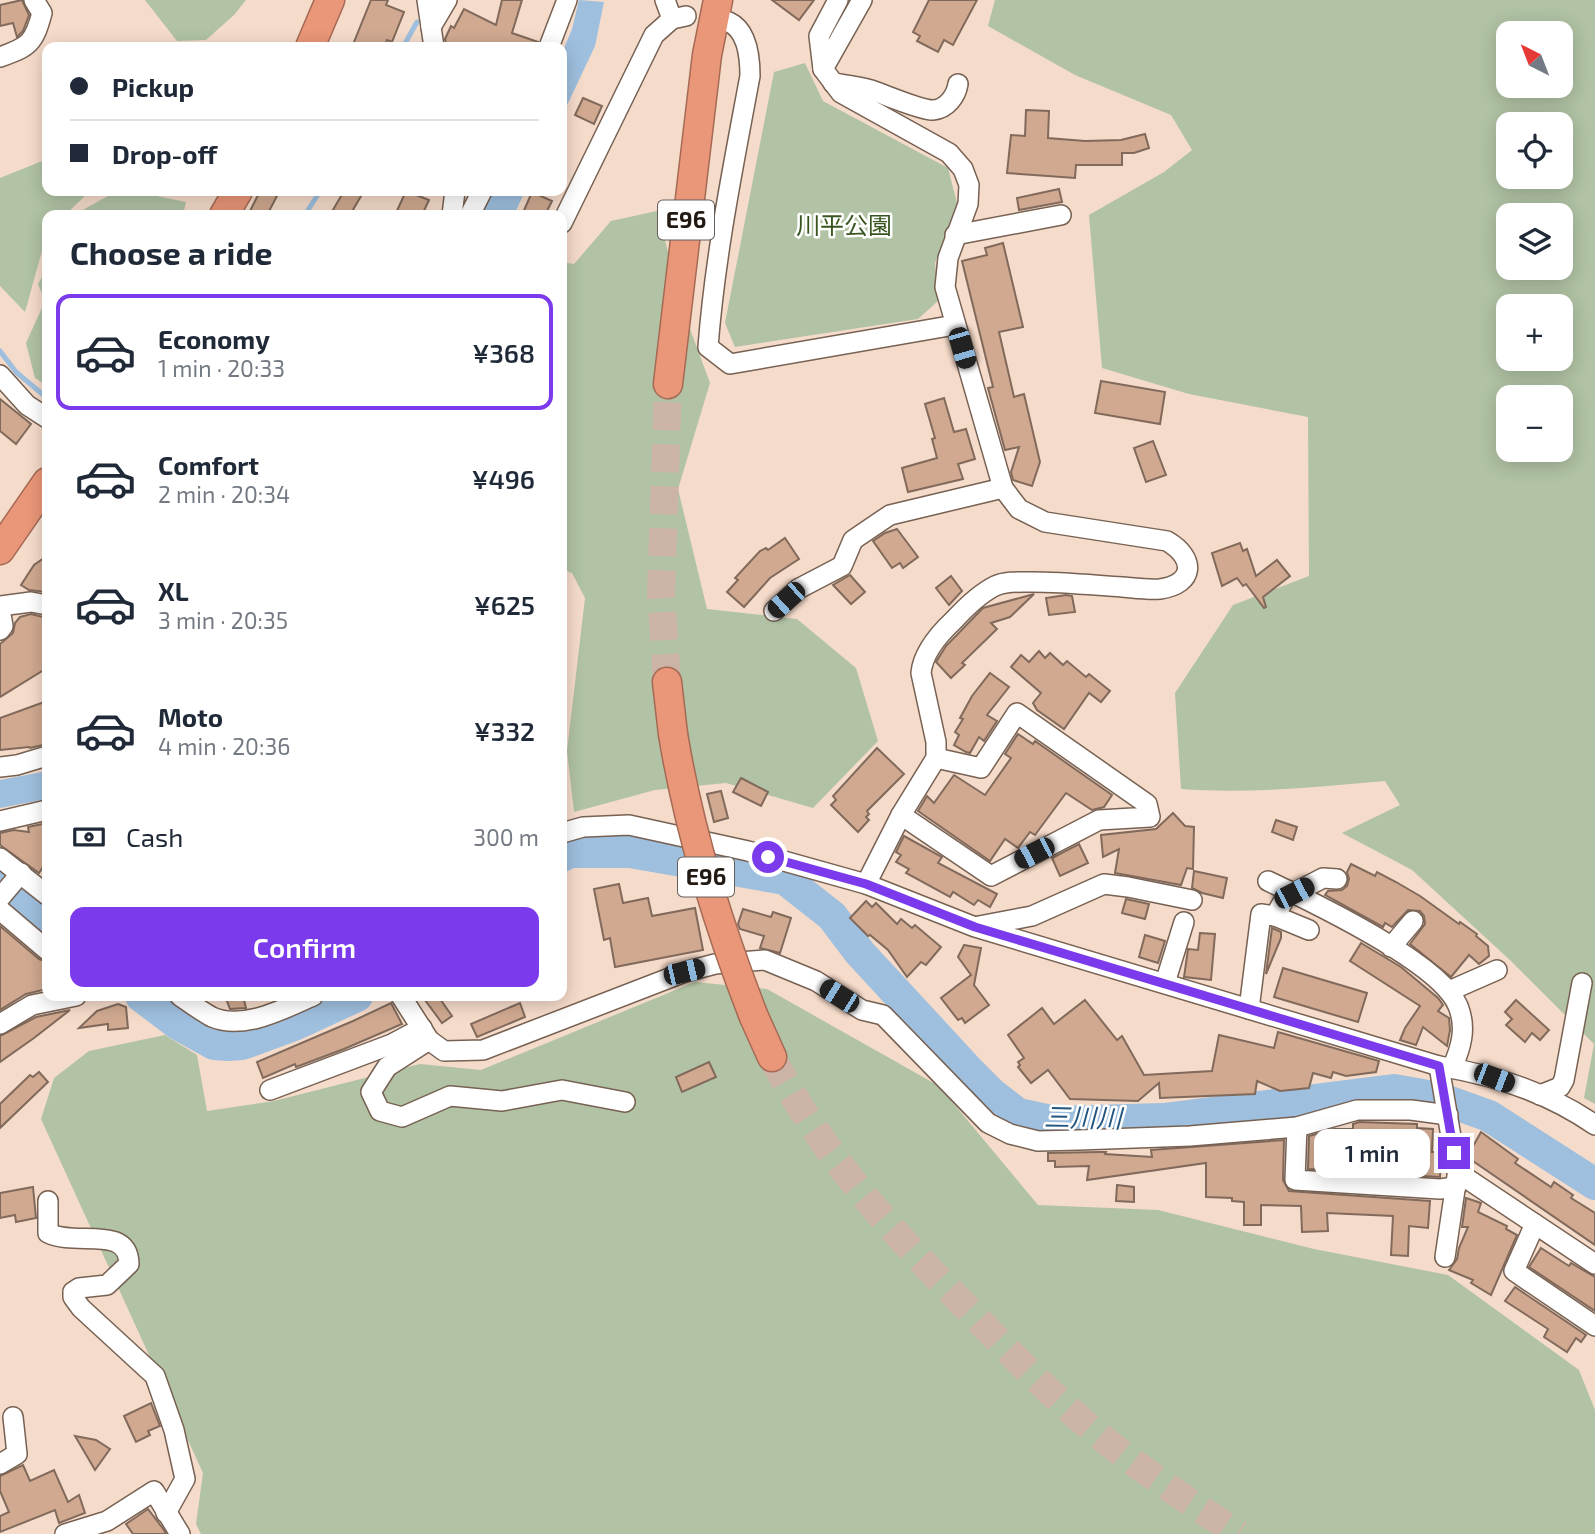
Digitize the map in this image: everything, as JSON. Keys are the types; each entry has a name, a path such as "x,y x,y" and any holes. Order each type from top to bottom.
{"highway":[{"path":"297,42 315,0"},
{"path":"312,42 330,0"},
{"name":"E96","path":"668,384 707,55 710,0"},
{"name":"E96","path":"707,55 724,11"},
{"path":"0,550 42,489"},
{"path":"0,568 42,508"},
{"name":"E96","path":"667,682 673,734 708,885 729,950 772,1057"}],"street":[{"path":"0,57 26,48 37,33 42,13 34,0"},
{"path":"427,0 433,42"},
{"path":"431,27 447,0"},
{"path":"550,42 567,0"},
{"path":"838,0 819,36 828,76 841,93 949,153 962,169 969,185 968,204 945,271 945,287 1003,488 1019,509 1045,522 1167,541 1180,549 1186,558 1185,577 1177,585 1157,589 1013,582 997,585 982,594 944,629 922,663 923,686 936,741 936,758 901,815 866,884"},
{"path":"828,76 862,0"},
{"path":"724,11 743,36 750,60 750,76 723,215 708,347 730,364 955,325"},
{"path":"567,212 654,35 674,12"},
{"path":"828,76 933,110 952,100 958,84"},
{"path":"956,235 1061,215"},
{"path":"0,375 27,405 42,415"},
{"path":"774,611 798,589 842,566 853,540 890,515 1003,488"},
{"path":"0,630 3,626 0,608 30,602 42,604"},
{"path":"901,815 991,876 1099,820 1150,817 1147,804 1017,713 981,768 936,758"},
{"path":"0,767 42,758"},
{"path":"0,821 42,811"},
{"path":"567,832 583,827 629,825 748,851 866,884 975,927 1446,1067 1494,1078 1556,1101 1595,1125"},
{"path":"0,858 42,891"},
{"path":"0,898 20,873"},
{"path":"1275,916 1292,892 1323,878 1337,879"},
{"path":"1268,881 1362,928 1391,947 1433,975 1449,991 1458,1006 1463,1027 1461,1046 1446,1067 1448,1115 1457,1180 1445,1257"},
{"path":"975,927 1032,916 1104,884 1192,900"},
{"path":"0,910 42,946"},
{"path":"1249,1009 1261,914 1275,916 1309,930"},
{"path":"1391,947 1413,921"},
{"path":"1165,983 1184,922"},
{"path":"404,1001 425,1034 444,1051 483,1050 684,972 715,964 765,960 816,981 862,1010 883,1015 988,1123 1010,1134 1038,1141 1190,1136 1297,1127 1357,1110 1411,1110 1448,1115"},
{"path":"1449,991 1497,970"},
{"path":"1540,1095 1560,1087 1564,1080 1582,984"},
{"path":"0,1024 32,1005 52,1001"},
{"path":"188,1001 214,1018 231,1020 262,1016 300,1001"},
{"path":"270,1090 425,1034"},
{"path":"425,1034 387,1067 371,1092 380,1111 402,1117 450,1096 502,1101 562,1090 625,1102"},
{"path":"1297,1127 1295,1180 1440,1189 1457,1180"},
{"path":"1457,1180 1535,1224 1595,1264"},
{"path":"48,1202 48,1233 60,1239 113,1239 120,1243 129,1256 129,1264 107,1285 79,1289 73,1292 73,1297 81,1308 155,1376 174,1430 185,1479 166,1513"},
{"path":"1535,1224 1514,1271 1595,1326"},
{"path":"0,1464 17,1454 13,1418"},
{"path":"65,1534 107,1521 154,1491 180,1534"}],"green space":[{"path":"145,0 246,0 234,15 206,40 177,41"},
{"path":"995,0 1595,0 1595,1104 1584,1098 1594,1044 1511,961 1412,870 1342,833 1400,805 1385,781 1257,790 1181,789 1175,693 1233,605 1309,576 1308,417 1189,394 1102,368 1089,215 1164,172 1192,150 1171,115 1075,75 988,26"},
{"name":"川平公園","path":"805,63 823,101 948,168 957,203 935,263 938,301 918,319 735,347 725,323 774,72"},
{"path":"42,161 42,196 85,196 70,210 42,210 42,251 25,312 0,286 0,178"},
{"path":"108,196 157,196 186,202 184,210 83,210"},
{"path":"657,211 686,318 710,383 678,489 707,609 797,619 856,668 878,741 813,808 726,783 655,790 574,812 567,751 585,598 572,573 567,571 567,263 574,264 611,221"},
{"path":"42,277 42,294 38,284"},
{"path":"42,308 42,383 35,378 26,343"},
{"path":"695,982 767,989 939,1086 1038,1205 1158,1210 1314,1249 1448,1275 1579,1370 1595,1410 1595,1534 201,1534 196,1524 203,1473 41,1119 54,1078 89,1051 165,1035 197,1055 207,1111 274,1101 420,1064 481,1070"}],"water":[{"path":"579,0 604,2 595,46 567,105 567,42"},
{"path":"492,196 523,196 516,210 484,210"},
{"path":"42,772 42,800 0,808 0,780"}],"building":[{"path":"22,0 29,15 23,31 17,37 13,23 0,26 0,5"},
{"path":"371,0 388,0 386,5 404,12 392,42 354,42"},
{"path":"502,0 522,0 512,33 538,42 446,42 451,26 454,28 464,9 496,25"},
{"path":"772,0 814,0 799,20"},
{"path":"929,0 977,0 953,45 944,40 938,52 917,41 920,36 913,32"},
{"path":"583,98 602,106 594,124 575,115"},
{"path":"1026,110 1049,111 1048,138 1121,140 1145,134 1149,148 1134,153 1122,153 1122,165 1076,165 1075,178 1007,173 1011,135 1025,136"},
{"path":"1059,189 1062,202 1019,210 1017,198"},
{"path":"258,196 277,196 270,210 250,210"},
{"path":"341,196 361,196 353,210 333,210"},
{"path":"404,196 419,196 429,200 424,210 397,210"},
{"path":"530,196 541,196 552,201 548,210 524,210"},
{"path":"1003,243 1023,327 999,332 1014,397 1024,394 1040,462 1032,486 1013,480 1011,472 1019,447 1005,450 988,388 993,387 962,261 987,255 985,248"},
{"path":"1101,381 1165,392 1160,424 1095,413"},
{"path":"944,398 954,432 966,429 975,459 958,464 963,479 908,492 902,468 937,458 932,439 935,438 925,404"},
{"path":"0,399 31,424 16,444 0,431"},
{"path":"1153,441 1166,475 1146,482 1134,448"},
{"path":"897,529 918,557 903,568 900,563 892,568 873,541"},
{"path":"785,538 799,559 770,578 744,607 727,592 738,580 735,578 760,551 766,548 768,550"},
{"path":"1240,543 1243,551 1247,549 1256,576 1277,560 1290,576 1263,597 1264,608 1246,584 1243,586 1237,578 1222,586 1212,553"},
{"path":"42,559 42,592 29,590 21,585 34,565"},
{"path":"850,575 865,592 851,604 833,585"},
{"path":"951,576 962,591 949,605 936,588"},
{"path":"1034,594 1010,617 991,623 997,629 962,663 965,665 951,678 936,662 946,646 983,608"},
{"path":"1072,596 1075,612 1049,615 1046,598"},
{"path":"31,614 42,617 42,671 0,697 0,644 13,633 15,623 20,617"},
{"path":"1039,651 1045,658 1050,653 1063,665 1067,661 1086,677 1089,674 1110,691 1101,702 1089,693 1064,729 1037,710 1033,703 1041,693 1011,667 1021,655 1029,662"},
{"path":"990,673 1009,687 987,715 997,721 984,741 979,737 970,753 966,752 954,745 959,735 955,732 972,696"},
{"path":"42,703 42,745 0,750 0,718"},
{"path":"1018,734 1033,744 1035,741 1112,795 1104,807 1092,810 1066,793 1035,835 1030,832 1018,848 1005,839 990,861 918,811 927,796 934,803 954,775 985,795 1011,758 1005,754"},
{"path":"877,748 904,774 867,811 869,814 866,817 869,820 858,832 831,805 836,800 833,796"},
{"path":"741,778 768,792 761,806 733,792"},
{"path":"721,791 728,818 714,822 707,794"},
{"path":"1173,813 1185,826 1194,827 1193,869 1187,868 1181,885 1115,873 1119,849 1103,857 1101,835 1156,829"},
{"path":"1276,820 1297,827 1293,840 1272,832"},
{"path":"42,824 42,868 39,873 0,845 0,833 14,830 29,832 28,827"},
{"path":"904,836 942,857 938,863 997,894 990,907 978,900 974,905 953,892 950,897 906,873 909,869 896,862 901,855 896,852"},
{"path":"1079,844 1088,863 1060,876 1052,858"},
{"path":"1351,864 1375,876 1377,872 1396,882 1459,924 1460,922 1488,946 1489,956 1479,964 1469,955 1451,977 1410,944 1425,924 1420,911 1408,910 1392,927 1385,923 1383,927 1325,895 1328,891 1342,890 1347,886 1347,872"},
{"path":"1194,871 1227,878 1223,898 1192,888"},
{"path":"619,884 623,903 648,898 652,916 695,908 703,950 615,967 610,938 604,940 594,889"},
{"path":"1126,899 1149,904 1145,919 1122,913"},
{"path":"866,901 872,907 876,903 897,924 901,919 912,928 915,925 941,947 926,965 921,962 907,977 888,950 868,936 850,918"},
{"path":"743,909 771,917 773,912 791,918 780,953 760,948 764,936 740,929 738,924"},
{"path":"0,926 42,960 42,990 26,994 0,1010"},
{"path":"1272,928 1281,932 1281,938 1266,974"},
{"path":"1200,933 1215,934 1211,980 1184,977 1188,949 1198,950"},
{"path":"1145,935 1165,941 1158,963 1139,957"},
{"path":"1361,943 1401,967 1438,998 1443,1005 1438,1011 1449,1018 1447,1046 1423,1027 1416,1045 1400,1040 1420,1006 1350,961"},
{"path":"964,945 981,948 974,985 989,1005 965,1023 962,1018 958,1020 941,998 971,975 958,957"},
{"path":"1283,968 1367,993 1358,1022 1274,997"},
{"path":"1085,1000 1117,1040 1122,1036 1144,1075 1212,1071 1219,1035 1274,1048 1278,1032 1379,1061 1376,1072 1346,1076 1333,1072 1331,1078 1313,1073 1309,1088 1280,1091 1257,1081 1255,1094 1160,1098 1159,1083 1138,1101 1070,1099 1048,1070 1031,1083 1018,1067 1018,1062 1024,1058 1008,1035 1042,1008 1054,1024"},
{"path":"1516,1000 1549,1030 1540,1040 1532,1033 1525,1042 1506,1025 1512,1019 1505,1012"},
{"path":"227,1001 244,1001 246,1008 230,1009"},
{"path":"426,1001 442,1001 452,1016 442,1023"},
{"path":"391,1003 402,1024 344,1049 296,1067 295,1064 263,1078 257,1062"},
{"path":"520,1003 525,1017 477,1037 471,1024"},
{"path":"118,1004 126,1007 128,1028 108,1030 108,1024 79,1028 97,1011"},
{"path":"70,1010 0,1062 0,1036 36,1017"},
{"path":"709,1062 716,1077 682,1092 676,1077"},
{"path":"39,1072 48,1082 0,1128 0,1104 30,1075 33,1077"},
{"path":"1353,1124 1417,1124 1417,1128 1433,1129 1432,1152 1436,1152 1435,1160 1441,1160 1440,1177 1421,1176 1422,1168 1385,1167 1384,1173 1308,1169 1309,1136 1334,1129 1353,1129"},
{"path":"1481,1132 1518,1159 1515,1163 1551,1187 1554,1182 1573,1195 1571,1198 1595,1213 1595,1245 1467,1157"},
{"path":"1284,1140 1283,1180 1289,1191 1430,1201 1428,1228 1409,1226 1408,1256 1391,1255 1393,1216 1327,1213 1328,1231 1302,1232 1301,1206 1261,1205 1261,1225 1244,1225 1244,1202 1232,1201 1232,1198 1206,1197 1206,1163 1087,1180 1089,1166 1055,1167 1055,1161 1048,1161 1048,1153 1106,1152 1105,1154 1152,1157 1151,1150"},
{"path":"1117,1185 1134,1187 1134,1202 1116,1201"},
{"path":"33,1187 36,1218 16,1222 15,1215 0,1218 0,1193"},
{"path":"1466,1198 1481,1203 1478,1212 1507,1226 1506,1229 1517,1235 1491,1295 1471,1283 1473,1280 1449,1270 1457,1259 1468,1227 1462,1227"},
{"path":"1541,1248 1569,1266 1571,1263 1595,1277 1595,1311 1529,1267"},
{"path":"1515,1287 1586,1335 1581,1342 1576,1338 1567,1352 1544,1337 1548,1329 1505,1301"},
{"path":"151,1403 160,1426 148,1431 150,1435 136,1442 124,1416"},
{"path":"75,1436 96,1440 110,1449 95,1470"},
{"path":"23,1465 30,1481 54,1470 68,1502 79,1495 85,1513 59,1523 55,1510 0,1532 0,1516 9,1512 0,1491 0,1476"},
{"path":"148,1509 166,1534 133,1534 126,1524"}],"waterway":[{"path":"406,42 417,22"},
{"path":"308,210 317,196"},
{"path":"0,351 16,372 42,394"},
{"name":"三川川","path":"567,853 630,852 785,879 832,916 860,953 970,1072 1018,1114 1055,1122 1164,1119 1394,1090 1439,1098 1489,1116 1595,1184"},
{"name":"三川川","path":"0,887 42,919"},
{"name":"三川川","path":"148,1001 178,1024 214,1044 228,1045 242,1044 294,1025 346,1001"}],"tunnel":[{"path":"667,682 661,594 668,384"},
{"path":"772,1057 812,1125 858,1188 909,1247 1003,1345 1091,1429 1174,1491 1239,1534"}],"route":[{"path":"768,857 866,884 975,927 1439,1066 1454,1153"}]}
